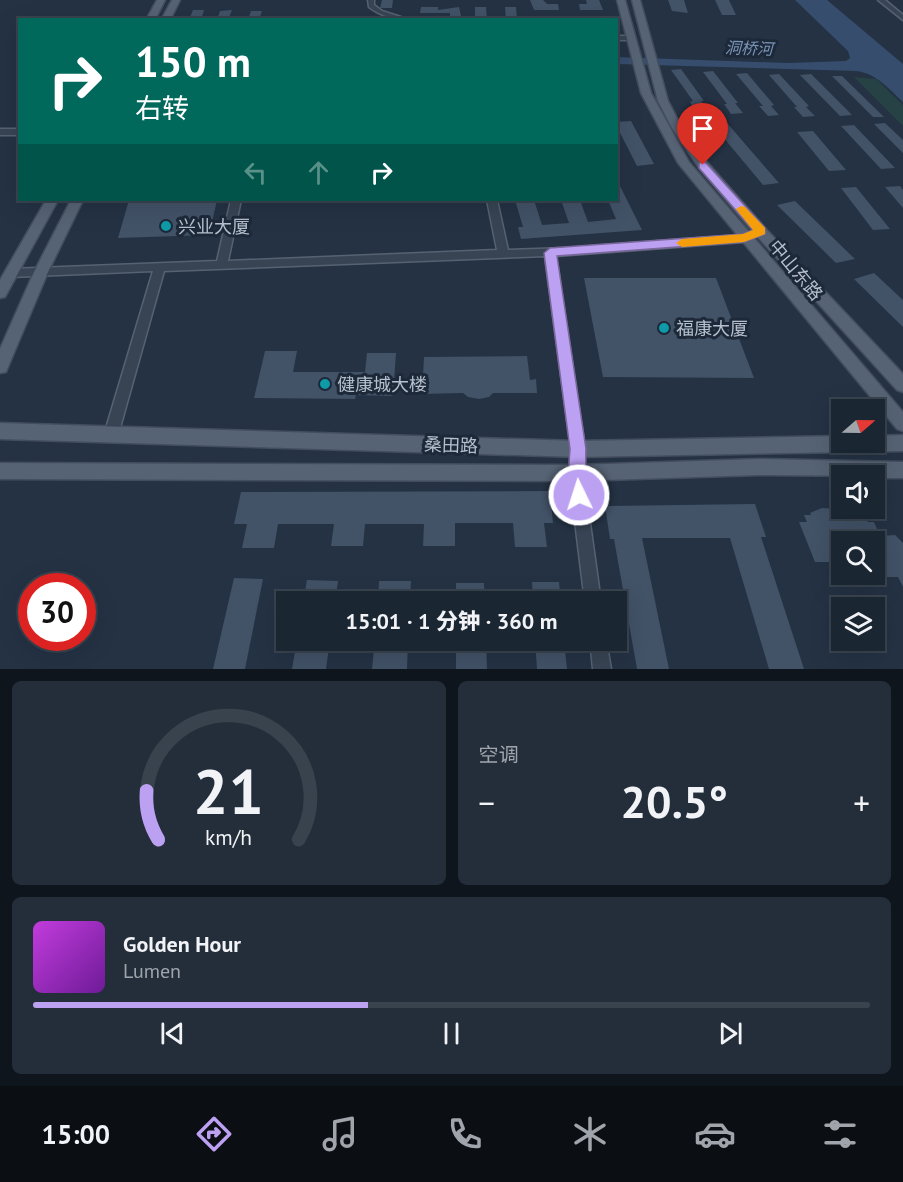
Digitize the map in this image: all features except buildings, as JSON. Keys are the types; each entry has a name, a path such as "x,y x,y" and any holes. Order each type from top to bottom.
{"main road":[{"path":"151,18 161,0"},
{"path":"166,18 176,0"},
{"name":"中山东路","path":"621,0 640,72 657,115 684,163 744,238 903,424"},
{"name":"中山东路","path":"636,0 663,101 677,128 703,165 760,231 903,385"},
{"path":"0,293 51,201"},
{"path":"0,367 41,272 76,201"},
{"name":"桑田路","path":"0,431 578,449 903,443"},
{"name":"桑田路","path":"0,471 576,473 759,467 903,470"}],"street":[{"path":"371,0 370,6 380,12 400,18"},
{"path":"881,0 903,18"},
{"path":"618,38 630,38"},
{"path":"0,132 18,132"},
{"path":"222,264 236,201"},
{"path":"492,201 503,254"},
{"path":"11,273 550,253 744,238 760,231"},
{"path":"550,253 578,449 576,473 592,591"},
{"path":"111,435 160,267"},
{"path":"600,651 602,669"}],"green space":[{"path":"854,77 876,79 903,105 903,126"}],"water":[{"path":"795,0 827,0 903,64 903,102 877,79 857,71 618,64 618,57 788,63 846,61 850,58 848,51"}],"slow traffic":[{"path":"682,243 744,238 760,231 741,209"}],"place":[{"name":"兴业大厦","path":"166,226"},
{"name":"福康大厦","path":"664,328"},
{"name":"健康城大楼","path":"325,384"}],"route":[{"path":"579,495 576,473 578,449 550,253 744,238 760,231 703,165"}],"water label":[{"name":"洞桥河","path":"749,48"}]}
